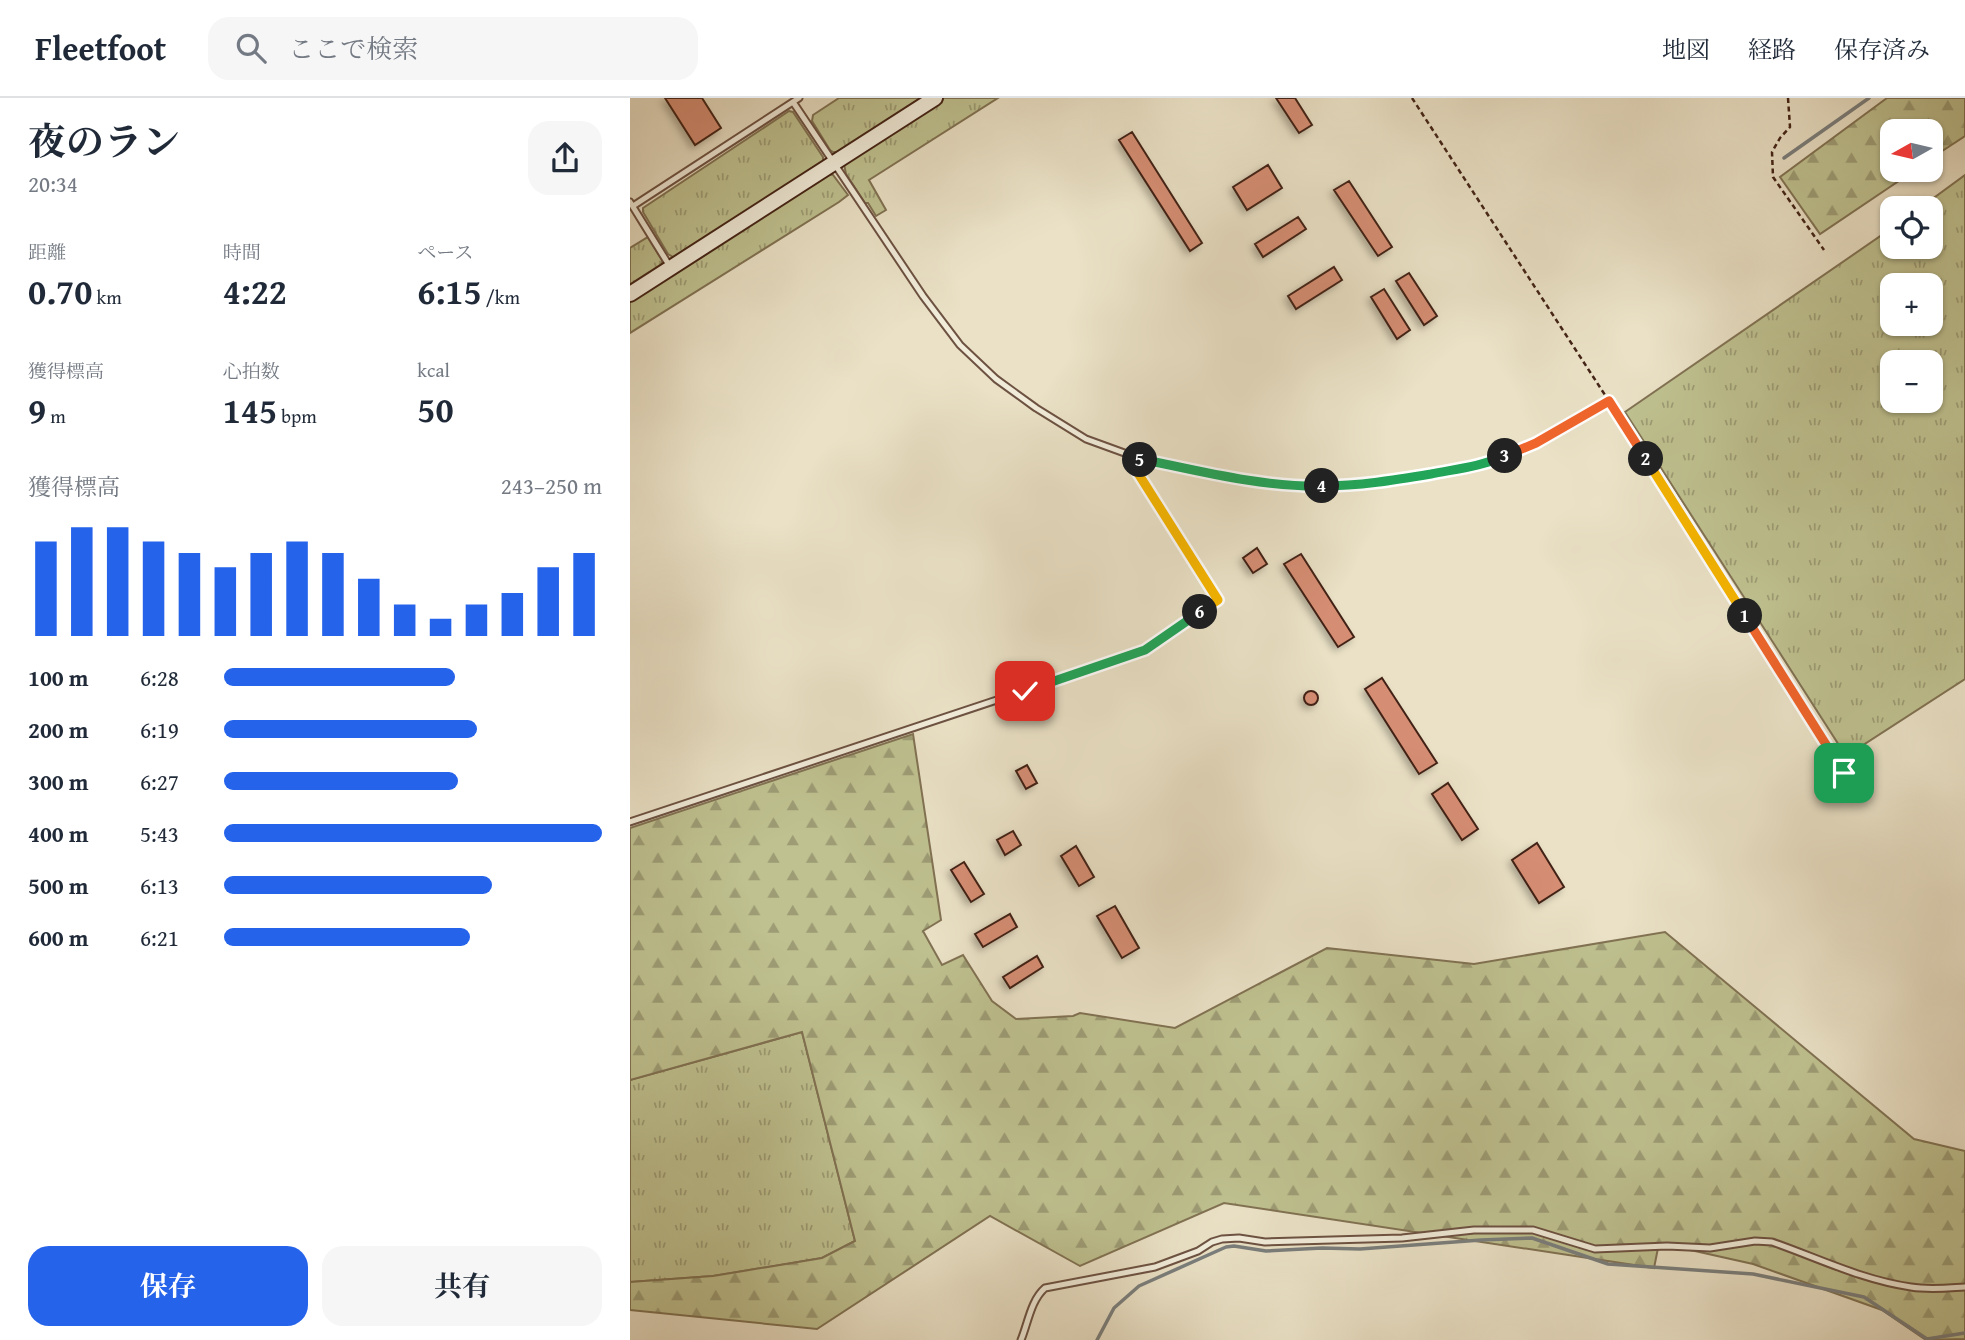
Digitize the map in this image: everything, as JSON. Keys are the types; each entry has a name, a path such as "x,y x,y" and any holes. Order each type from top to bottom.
{"street":[{"path":"630,294 935,98"}],"lane":[{"path":"671,268 631,204 796,100 834,163 923,296 960,345 996,379 1086,439 1141,459 1226,477 1296,486 1344,486 1384,482 1496,460 1536,443 1609,401"},
{"path":"630,822 1145,650 1218,600 1136,470 1141,459"},
{"path":"1021,1340 1033,1304 1045,1288 1155,1267 1198,1251 1212,1242 1239,1238 1265,1242 1402,1238 1474,1230 1533,1230 1595,1249 1667,1246 1710,1248 1762,1241 1772,1242 1894,1284 1934,1289 1965,1287"}],"path":[{"path":"1412,98 1609,401 1844,773"},
{"path":"1788,98 1790,127 1772,152 1773,177 1824,250"}],"green space":[{"path":"839,98 925,98 840,152 833,152 812,121 813,115"},
{"path":"943,98 998,98 869,180 886,210 876,216 846,174 844,164"},
{"path":"1887,98 1965,98 1965,136 1943,150 1943,119 1880,119 1880,182 1897,182 1820,234 1780,177"},
{"path":"789,111 793,112 823,157 823,162 678,257 668,254 643,208"},
{"path":"828,174 833,175 848,195 630,333 630,300"},
{"path":"1965,175 1965,679 1846,756 1625,412 1880,236 1880,259 1943,259 1943,196 1936,196"},
{"path":"648,237 662,260 661,266 630,288 630,248"},
{"path":"913,734 941,920 923,931 942,965 963,955 992,1001 1016,1019 1073,1016 1080,1013 1175,1028 1327,948 1474,964 1665,932 1914,1139 1965,1151 1965,1339 1926,1340 1882,1310 1753,1264 1659,1243 1654,1268 1224,1203 1080,1266 990,1216 817,1329 630,1310 630,1282 713,1276 822,1258 855,1241 802,1032 630,1080 630,828"},
{"path":"802,1032 855,1241 822,1258 713,1276 630,1282 630,1080"}],"building":[{"path":"665,98 702,98 721,128 695,145"},
{"path":"1276,98 1295,98 1312,125 1299,133"},
{"path":"1132,132 1202,243 1190,251 1119,140"},
{"path":"1268,165 1282,188 1247,210 1233,187"},
{"path":"1349,181 1392,247 1378,256 1334,190"},
{"path":"1298,217 1306,229 1263,257 1255,244"},
{"path":"1334,267 1342,280 1296,309 1288,296"},
{"path":"1409,273 1437,316 1424,325 1396,281"},
{"path":"1384,289 1410,330 1397,339 1371,297"},
{"path":"1257,548 1267,564 1253,573 1243,558"},
{"path":"1301,554 1354,637 1338,647 1284,564"},
{"path":"1382,678 1437,763 1419,774 1365,689"},
{"path":"1311,691 1316,693 1316,703 1311,705 1306,703 1304,698 1306,693"},
{"path":"1027,765 1037,783 1026,789 1016,771"},
{"path":"1448,783 1478,829 1462,840 1432,794"},
{"path":"1013,831 1021,845 1005,855 997,840"},
{"path":"1537,843 1564,887 1539,903 1512,860"},
{"path":"1076,846 1094,877 1079,886 1061,856"},
{"path":"964,862 984,894 971,902 951,870"},
{"path":"1115,906 1139,948 1122,958 1097,916"},
{"path":"1010,914 1017,927 983,947 975,934"},
{"path":"1037,956 1043,967 1010,988 1003,977"}],"waterway":[{"path":"1784,158 1869,98"},
{"path":"1097,1340 1114,1308 1139,1286 1226,1247 1266,1251 1360,1249 1532,1238 1608,1264 1753,1274 1864,1297 1927,1339 1965,1333"}],"route":[{"path":"1025,691 1145,650 1218,600 1136,470 1141,459 1226,477 1296,486 1344,486 1384,482 1496,460 1536,443 1609,401 1844,773"}]}
